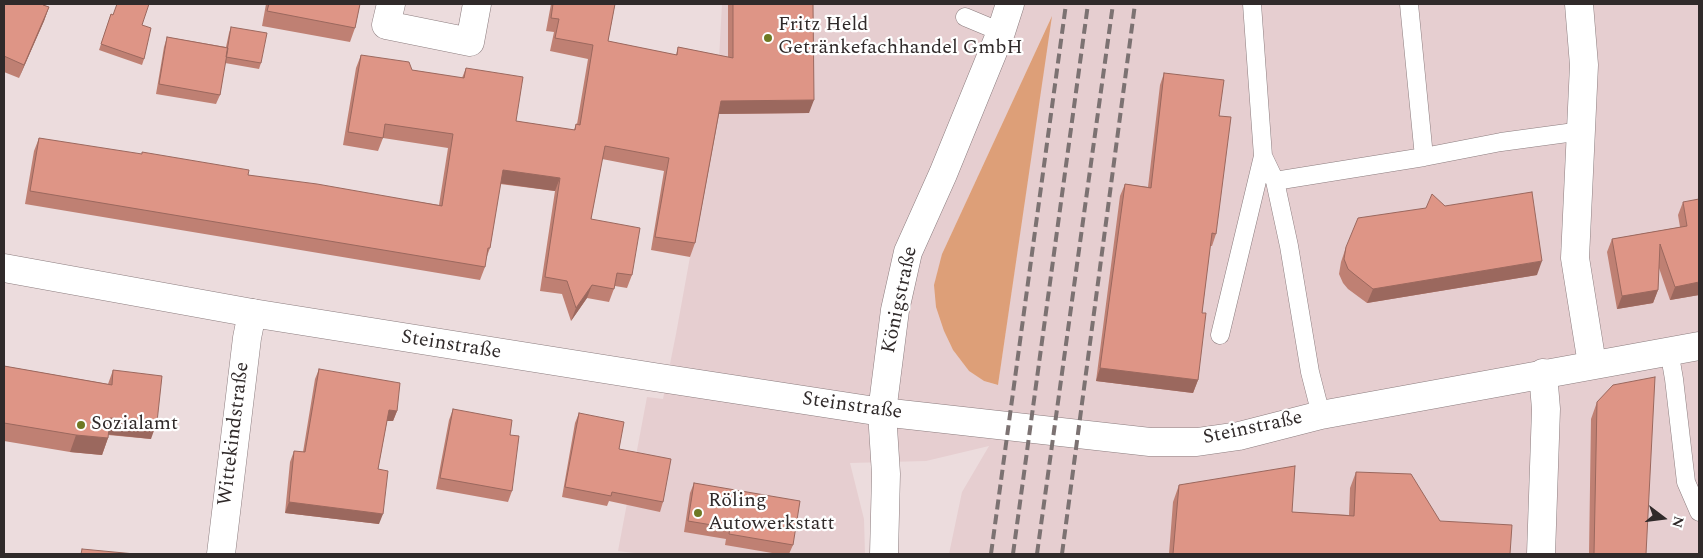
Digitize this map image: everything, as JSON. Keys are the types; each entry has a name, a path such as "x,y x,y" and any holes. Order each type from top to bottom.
{"main road":[{"path":"391,4 386,25 470,42 478,4"},
{"name":"Königstraße","path":"884,554 886,474 882,412 895,310 908,252 943,174 1010,4"},
{"path":"1579,4 1584,65 1575,258 1592,364"},
{"name":"Steinstraße","path":"4,268 419,341 882,412 1150,442 1197,442 1239,436 1321,414 1699,346"},
{"name":"Wittekindstraße","path":"221,554 247,338 252,313"},
{"path":"1541,554 1546,408 1543,373"}],"lane":[{"path":"1220,335 1263,156 1252,4"},
{"path":"1409,4 1424,157"},
{"path":"965,17 1000,32"},
{"path":"1276,181 1424,157 1501,142 1582,131"},
{"path":"1263,156 1276,181 1310,372 1321,414"},
{"path":"1669,350 1686,482 1699,512"}],"shaded area":[{"path":"722,4 1699,4 1699,554 949,554 962,492 989,446 926,461 850,463 864,519 865,554 643,554 618,551 647,397 663,399 716,114","holes":["1051,18 998,384 984,381 969,371 953,350 944,331 942,254"]},
{"path":"1052,16 998,385 984,381 969,371 953,350 936,307 934,285 942,254"}],"building":[{"path":"4,4 44,4 49,7 24,65 4,56"},
{"path":"117,4 149,4 142,25 151,28 144,59 101,44 111,14 113,15"},
{"path":"269,4 360,4 355,28 267,11"},
{"path":"553,4 615,4 608,41 677,55 678,47 733,58 733,4 813,4 814,100 721,101 695,243 655,237 669,158 605,146 591,219 640,228 632,275 617,273 614,289 592,285 576,308 567,281 545,277 560,178 503,170 485,267 30,191 39,138 142,154 142,152 249,170 248,175 317,184 442,206 453,134 385,124 383,138 348,132 361,55 409,62 412,70 464,78 466,68 523,77 516,121 575,130 576,124 580,125 593,45 555,38 559,19 551,18"},
{"path":"231,27 267,33 261,63 226,57"},
{"path":"167,37 228,48 220,95 159,84"},
{"path":"1164,73 1224,80 1219,116 1231,117 1216,234 1212,233 1202,313 1206,313 1198,380 1100,368 1125,184 1151,188"},
{"path":"1532,192 1542,261 1373,289 1348,269 1344,259 1346,247 1358,218 1426,208 1432,194 1445,206"},
{"path":"1699,199 1699,282 1675,287 1660,244 1658,290 1622,296 1612,239 1687,226 1683,202"},
{"name":"Sozialamt","path":"4,366 112,385 113,370 162,376 157,422 110,418 108,438 76,435 4,423"},
{"path":"319,369 400,383 397,411 389,410 378,469 388,471 383,514 289,502 294,451 305,452"},
{"path":"1655,377 1646,554 1594,554 1597,402 1613,385"},
{"path":"453,409 512,420 510,435 519,436 512,491 440,478"},
{"path":"579,413 624,422 619,449 671,459 663,502 612,492 611,496 565,487"},
{"path":"1295,466 1292,512 1354,516 1356,472 1411,474 1440,521 1512,525 1510,554 1173,554 1179,485"},
{"path":"694,483 800,501 793,545 729,534 730,528 688,521"},
{"path":"82,549 135,554 81,554"}],"railway":[{"path":"991,554 1066,4"},
{"path":"1013,554 1088,4"},
{"path":"1037,554 1113,4"},
{"path":"1062,554 1135,4"}],"place":[{"name":"Fritz Held Getränkefachhandel GmbH","path":"768,38"},
{"name":"Sozialamt","path":"81,425"},
{"name":"Röling Autowerkstatt","path":"698,513"}]}
